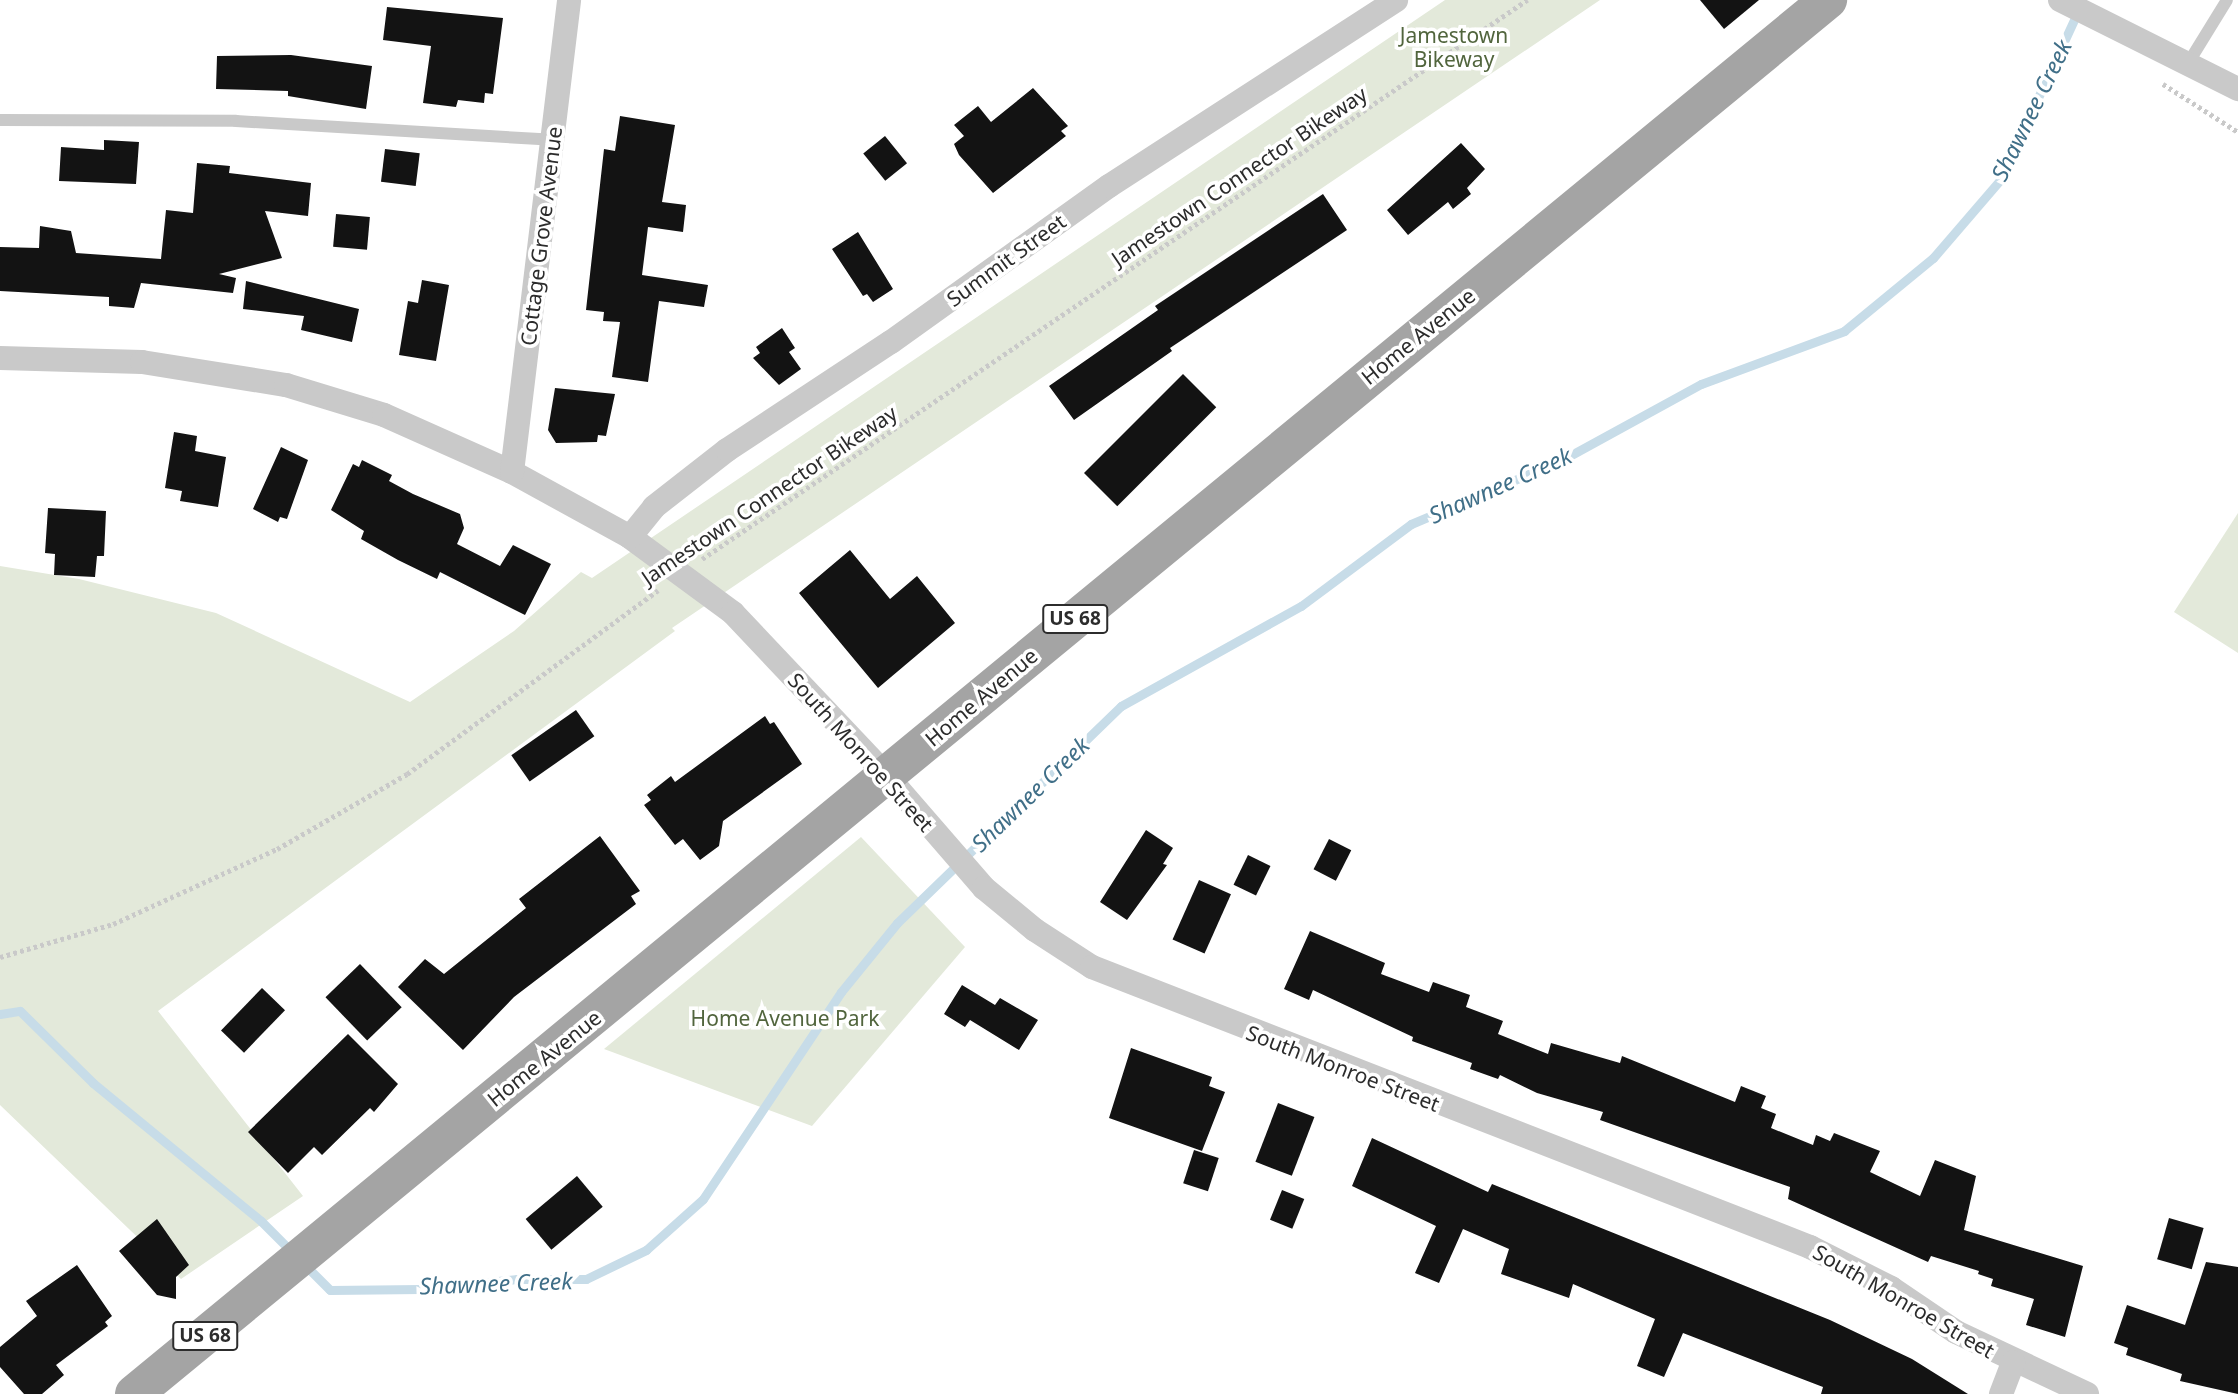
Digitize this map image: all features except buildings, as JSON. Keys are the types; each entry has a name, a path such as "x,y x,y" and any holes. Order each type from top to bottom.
{"main road":[{"name":"Home Avenue","path":"134,1394 1828,0"}],"street":[{"name":"Cottage Grove Avenue","path":"512,472 569,0"},
{"name":"Summit Street","path":"630,537 654,507 727,450 891,342 1109,186 1396,0"},
{"path":"2060,0 2238,89"},
{"name":"South Monroe Street","path":"0,358 142,362 286,385 384,415 512,472 630,537 683,572 763,643 887,776 941,842 984,888 1058,946 1123,983 1810,1247 1881,1283 1956,1332 2013,1362 2087,1394"},
{"path":"2001,1394 2013,1362"}],"lane":[{"path":"2187,65 2227,0"},
{"path":"0,120 236,121 552,140"}],"path":[{"name":"Jamestown Connector Bikeway","path":"0,957 113,924 277,849 407,774 683,572 1527,0"},
{"path":"2157,80 2238,132"}],"green space":[{"name":"Jamestown Bikeway","path":"1445,0 1600,0 672,628 675,631 158,1011 303,1196 181,1279 0,1105 0,566 79,579 216,613 410,702 514,631 581,572 592,578"},
{"path":"2238,513 2238,653 2174,612"},
{"name":"Home Avenue Park","path":"861,837 965,947 812,1126 604,1049"}],"waterway":[{"name":"Shawnee Creek","path":"305,1265 330,1290 421,1289 517,1279 586,1279 646,1250 703,1199 841,992 897,923 1121,706 1301,606 1411,524 1562,460 1701,384 1844,331 1933,258 2000,180 2078,11"},
{"name":"Shawnee Creek","path":"0,1014 20,1011 93,1083 261,1221 293,1253"}]}
